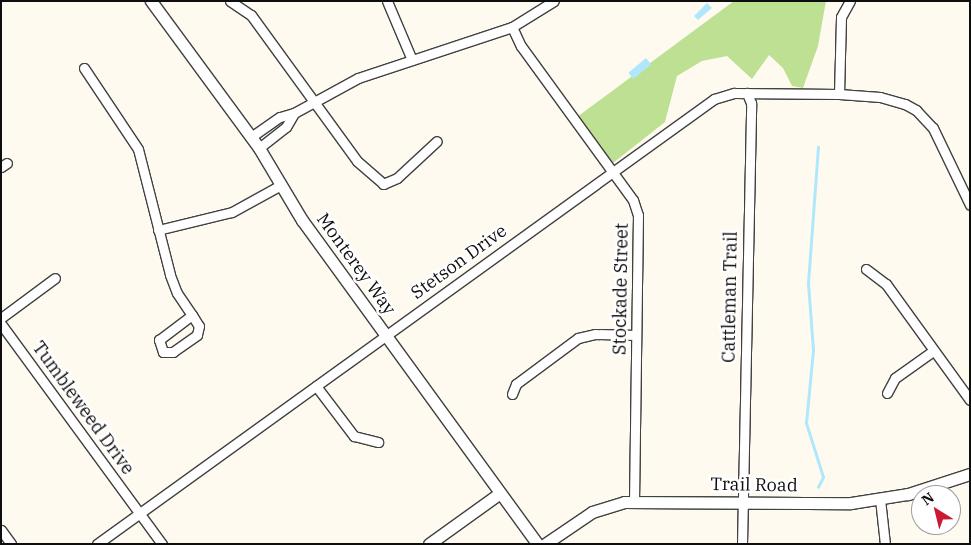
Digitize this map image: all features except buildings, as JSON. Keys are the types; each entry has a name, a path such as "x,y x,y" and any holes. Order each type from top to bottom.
{"street":[{"name":"Monterey Way","path":"152,1 259,148 302,220 537,544"},
{"path":"230,1 251,15 357,161 383,184 397,178 437,141"},
{"path":"388,1 412,60"},
{"path":"251,137 280,117 294,113 358,78 512,27 554,1"},
{"path":"839,94 841,17 850,1"},
{"name":"Stockade Street","path":"512,27 521,46 633,200 638,215 634,501"},
{"path":"84,68 138,149 158,230 177,293 192,315 199,326 197,335 173,352 164,352 159,340 192,315"},
{"name":"Stetson Drive","path":"96,544 703,105 726,95 747,93 839,94 892,99 916,110 940,139 969,201"},
{"name":"Cattleman Trail","path":"742,544 751,119 751,103 747,93"},
{"path":"259,148 286,127 294,113"},
{"path":"158,230 232,212 282,185"},
{"path":"866,269 886,284 970,400"},
{"path":"1,318 55,278"},
{"name":"Tumbleweed Drive","path":"1,324 162,544"},
{"path":"512,394 516,384 578,338 595,334 636,335"},
{"path":"887,393 896,378 933,351"},
{"path":"316,386 354,436 378,442"},
{"name":"Trail Road","path":"545,544 592,512 634,501 852,503 880,500 924,490 970,474"},
{"path":"429,544 500,493"},
{"path":"880,500 885,544"},
{"path":"1,530 11,544"}],"green space":[{"path":"734,1 826,1 818,46 803,88 792,86 783,68 769,55 752,79 727,56 702,61 677,76 665,122 613,163 577,117"}],"water":[{"path":"707,3 712,8 698,20 694,16"},
{"path":"646,58 651,64 634,79 628,73"}],"waterway":[{"path":"818,147 808,283 813,350 806,423 823,477 818,487"}]}
